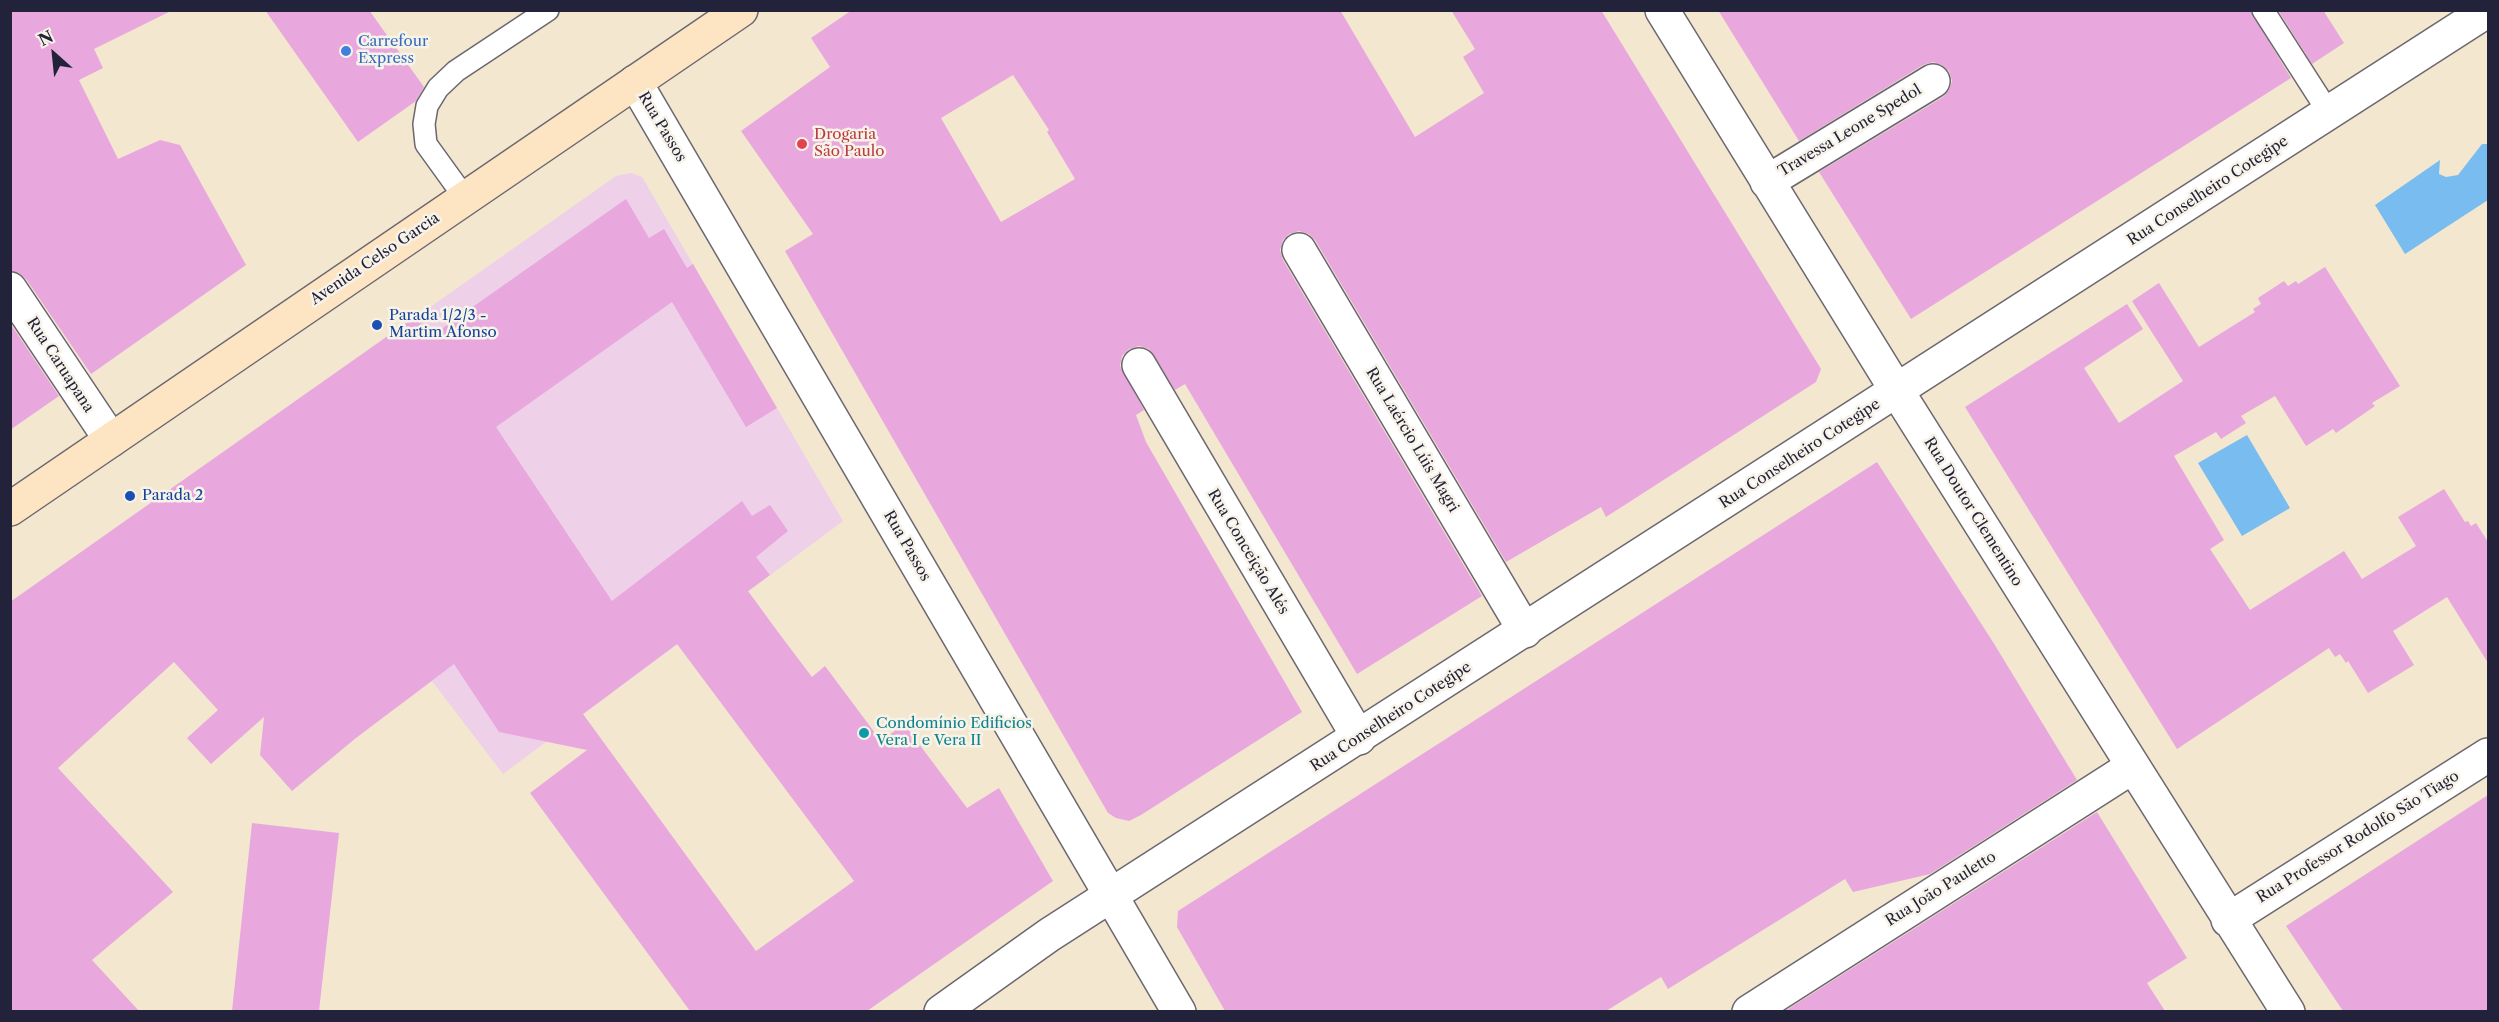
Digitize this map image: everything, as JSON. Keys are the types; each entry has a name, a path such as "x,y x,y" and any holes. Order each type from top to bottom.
{"main road":[{"name":"Avenida Celso Garcia","path":"10,509 741,10"}],"street":[{"name":"Rua Doutor Clementino","path":"1662,10 2132,767 2288,1011"},
{"name":"Rua Conselheiro Cotegipe","path":"941,1011 987,977 1110,897 2488,10"},
{"name":"Travessa Leone Spedol","path":"1767,182 1933,81"},
{"name":"Rua Passos","path":"635,82 1110,897 1179,1011"},
{"name":"Rua Laércio Lúis Magri","path":"1299,250 1525,631"},
{"name":"Rua Caruapana","path":"10,289 111,440"},
{"name":"Rua Conceição Alés","path":"1139,365 1359,738"},
{"name":"Rua Professor Rodolfo São Tiago","path":"2228,920 2488,755"},
{"name":"Rua João Pauletto","path":"1749,1011 2132,767"}],"lane":[{"path":"465,198 426,144 424,124 428,106 438,88 456,70 548,10"},
{"path":"2263,10 2329,113"}],"shaded area":[{"path":"631,173 642,177 843,521 503,774 432,681 396,708 188,478 616,176"}],"water":[{"path":"2482,144 2488,144 2488,200 2405,254 2375,205 2440,160 2439,174 2446,177 2458,175"},
{"path":"2247,435 2290,508 2242,536 2198,463"}],"building":[{"path":"10,10 173,10 94,49 103,68 79,80 118,159 160,140 180,145 246,265 91,374 26,279 19,273 10,271"},
{"name":"Carrefour Express","path":"265,10 369,10 424,87 416,101 358,142"},
{"path":"852,10 1340,10 1415,137 1484,93 1463,57 1475,49 1451,10 1601,10 1821,369 1816,382 1606,517 1601,507 1506,562 1315,240 1309,234 1299,231 1289,234 1283,240 1280,250 1283,260 1482,596 1357,674 1185,384 1175,390 1149,349 1139,346 1129,349 1122,356 1120,366 1144,410 1136,415 1146,442 1302,712 1141,815 1129,821 1116,818 1108,813 785,251 813,234 741,131 830,67 811,38","holes":["1013,75 1049,130 1047,132 1075,179 1001,222 941,118"]},
{"path":"1718,10 2250,10 2291,78 1911,319 1819,172 1943,97 1952,81 1949,71 1933,62 1923,65 1799,141"},
{"path":"2278,10 2323,10 2344,43 2312,64"},
{"path":"626,199 649,238 664,229 687,268 693,264 777,408 746,427 672,302 496,427 612,601 742,501 752,516 770,505 788,531 756,557 770,575 748,591 778,632 812,677 825,666 881,741 904,724 967,808 999,788 1053,881 867,1011 690,1011 530,793 587,750 499,732 454,664 356,738 292,791 260,755 264,717 211,764 187,738 218,710 174,662 58,768 173,892 92,960 139,1011 10,1011 10,602 416,316 430,337","holes":["677,644 854,881 756,951 583,714"]},
{"path":"2325,267 2400,386 2372,403 2375,406 2336,433 2333,429 2306,446 2275,396 2241,416 2246,423 2221,439 2216,432 2174,456 2224,540 2210,549 2250,610 2344,551 2362,579 2416,546 2398,517 2444,489 2465,522 2468,521 2471,526 2476,523 2488,542 2488,663 2447,597 2393,631 2414,665 2368,693 2348,661 2346,663 2340,654 2335,657 2329,648 2177,749 1965,407 2127,304 2143,329 2084,368 2119,423 2183,381 2132,301 2159,283 2199,347 2255,312 2253,309 2261,304 2258,298 2284,281 2288,286 2296,281 2298,284"},
{"path":"10,323 59,396 10,430"},
{"path":"1877,462 1993,642 2077,780 1930,874 1853,892 1845,879 1668,989 1661,977 1606,1011 1225,1011 1177,927 1178,911"},
{"path":"2488,795 2488,1011 2343,1011 2286,926"},
{"path":"2097,812 2187,958 2147,983 2165,1011 1785,1011"},
{"path":"252,823 339,833 319,1011 232,1011"}],"place":[{"name":"Carrefour Express","path":"346,51"},
{"name":"Drogaria São Paulo","path":"802,144"},
{"name":"Parada 1/2/3 - Martim Afonso","path":"377,325"},
{"name":"Parada 2","path":"130,496"},
{"name":"Condomínio Edificios Vera I e Vera II","path":"864,733"}]}
